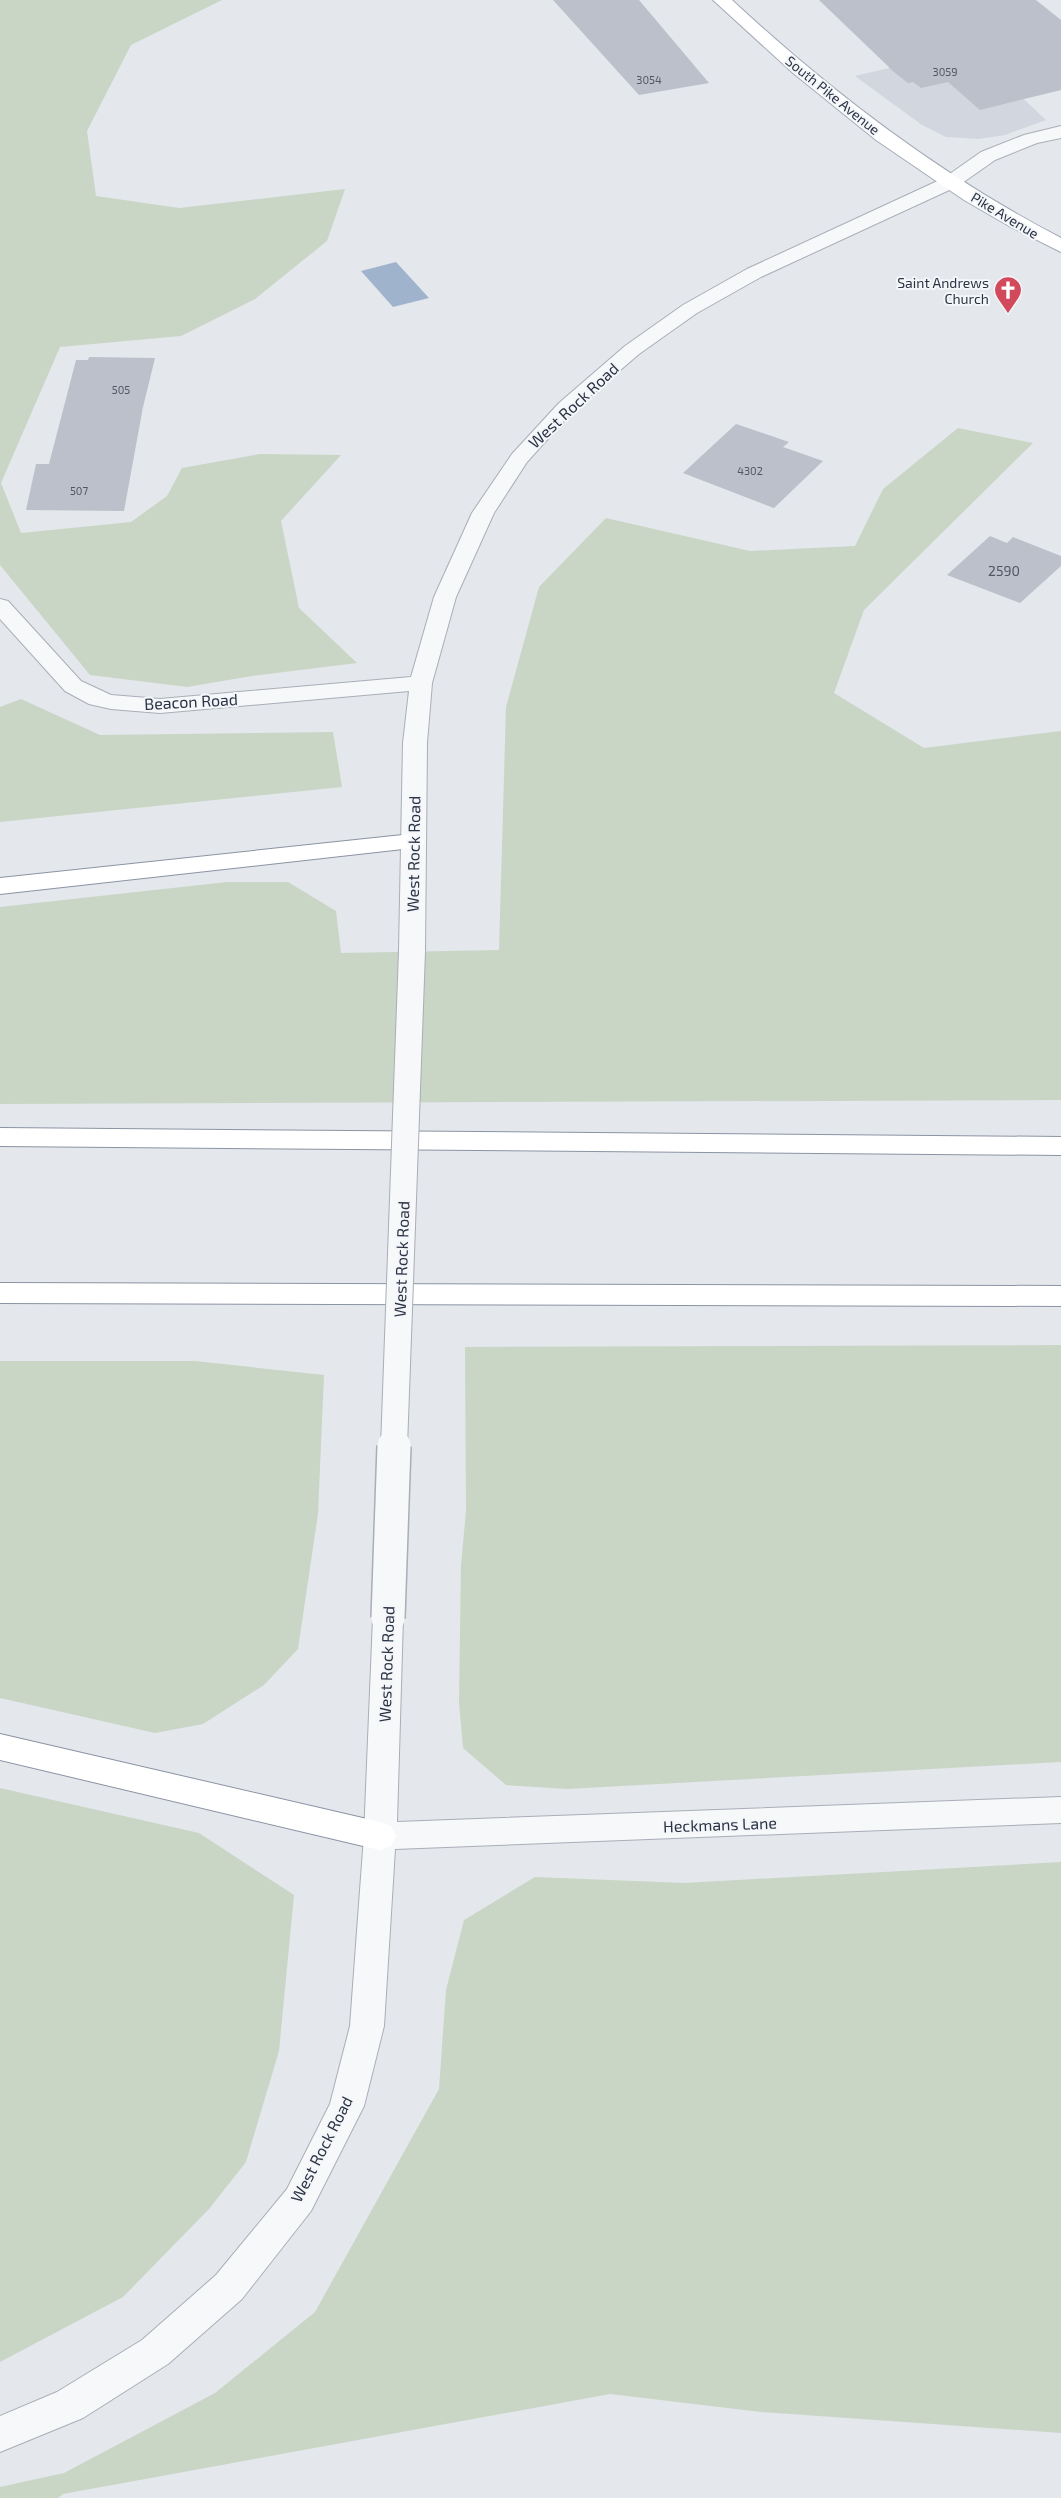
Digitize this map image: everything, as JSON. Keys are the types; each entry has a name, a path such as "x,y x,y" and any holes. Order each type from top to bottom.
{"main road":[{"name":"South Pike Avenue","path":"722,0 754,30 840,102 951,182"},
{"name":"Pike Avenue","path":"951,182 1024,228 1061,246"},
{"path":"0,886 412,842"},
{"path":"0,1137 1061,1146"},
{"path":"0,1292 1061,1296"},
{"path":"0,1747 380,1836"}],"street":[{"name":"West Rock Road","path":"0,2434 70,2405 155,2352 229,2287 299,2200 347,2106 368,2026 380,1836 388,1618 412,951 412,842 415,744 421,683 445,597 483,513 519,458 566,407 632,350 690,309 754,273 951,182 988,156 1031,139 1061,132"},
{"name":"Beacon Road","path":"0,606 73,686 97,699 111,702 160,706 421,683"},
{"name":"Heckmans Lane","path":"380,1836 1061,1810"}],"shaded area":[{"path":"970,49 1046,120 1005,135 979,139 946,137 922,125 855,76"}],"green space":[{"path":"0,0 222,0 131,45 87,131 96,196 179,208 345,189 327,241 255,299 181,336 60,347 1,483 21,533 131,522 167,496 182,468 260,454 341,455 281,521 299,608 357,663 252,676 187,687 90,675 0,565"},
{"path":"958,428 1033,443 864,610 834,693 924,748 1061,731 1061,1100 0,1104 0,907 227,882 288,882 336,911 341,953 499,950 506,707 539,587 606,518 750,551 855,546 883,489"},
{"path":"21,699 100,735 333,732 342,787 0,822 0,707"},
{"path":"1061,1345 1061,1762 567,1789 506,1785 463,1748 459,1702 461,1566 466,1510 465,1347"},
{"path":"0,1361 195,1361 324,1375 318,1514 298,1649 264,1685 203,1724 155,1733 0,1698"},
{"path":"0,1788 199,1833 294,1895 279,2051 246,2162 209,2209 123,2297 0,2362"},
{"path":"1061,1862 1061,2433 761,2412 610,2394 63,2494 58,2498 0,2498 0,2487 64,2473 215,2393 315,2312 439,2089 446,1990 464,1920 535,1877 684,1883"}],"water":[{"path":"396,262 429,298 393,307 361,271"}],"building":[{"path":"553,0 639,0 709,83 639,95"},
{"path":"819,0 1036,0 1061,20 1061,90 980,110 948,82 921,88 913,82 908,83 894,72"},
{"path":"89,357 155,358 143,407 124,511 26,510 36,464 49,464 76,360 88,360"},
{"path":"736,424 789,442 783,447 823,461 774,508 683,473"},
{"path":"990,536 1007,543 1013,537 1061,556 1061,566 1020,603 947,575"}],"place":[{"name":"Saint Andrews Church","path":"1008,314"}]}
